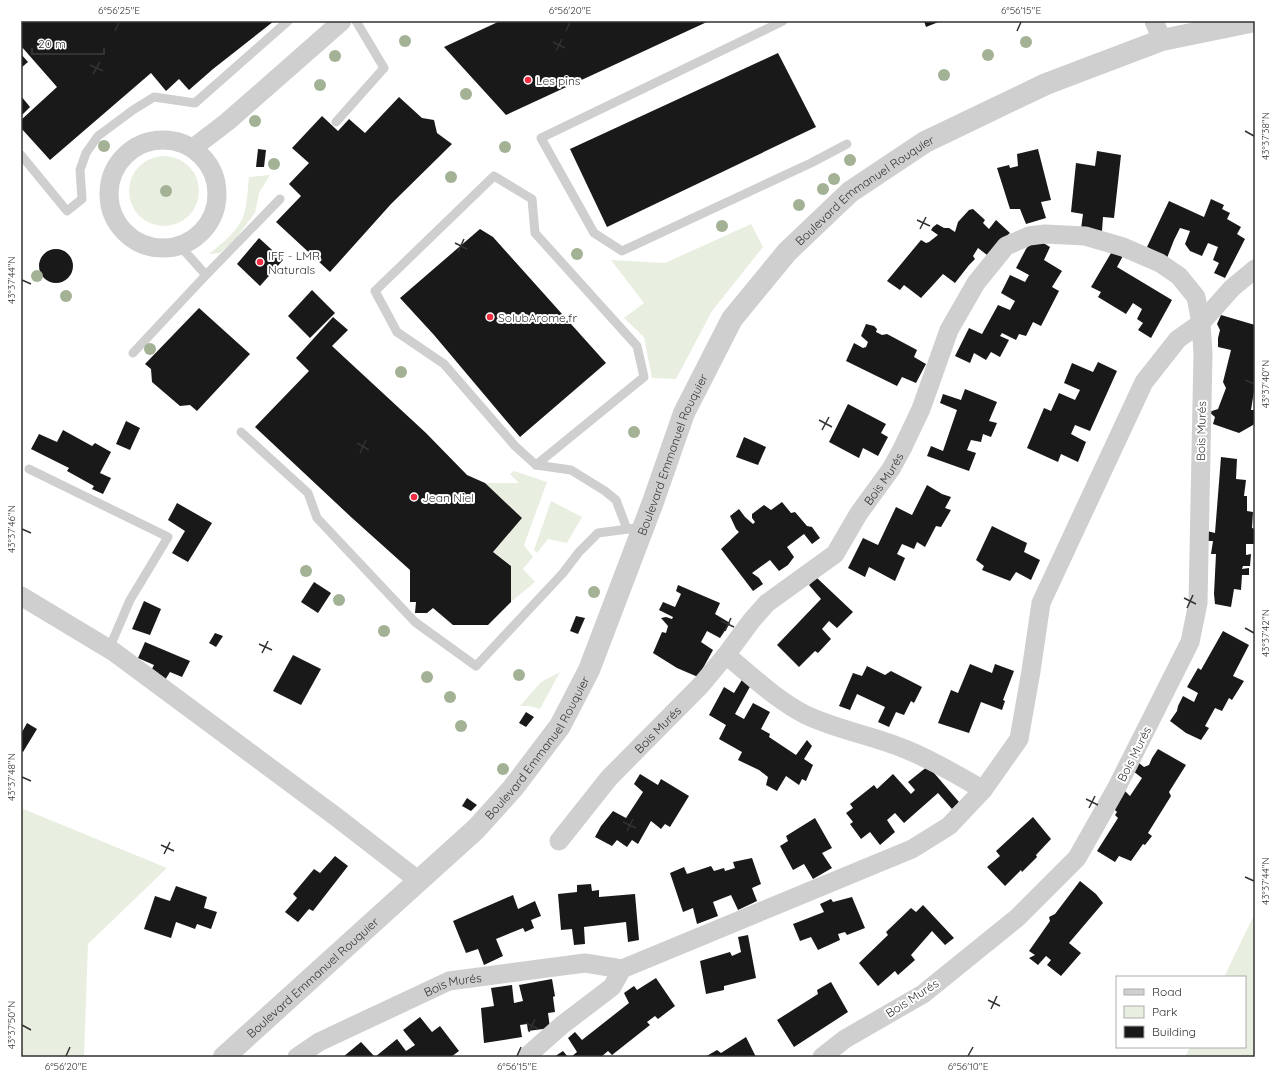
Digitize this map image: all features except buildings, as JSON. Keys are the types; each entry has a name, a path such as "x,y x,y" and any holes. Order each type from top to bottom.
{"street":[{"path":"193,148 227,122 342,21"},
{"name":"Boulevard Emmanuel Rouquier","path":"224,1057 482,824 513,788 560,726 588,670 636,528 684,413 732,318 787,252 850,192 925,142 1158,30 1255,21"},
{"path":"170,140 193,148 210,166 218,189 215,214 201,234 180,246 156,248 133,240 116,222 109,199 112,175 125,155 146,142 170,140"},
{"name":"Bois Murés","path":"559,841 609,778 701,685 766,603 835,554 859,513 891,469 902,449 921,409 949,330 976,283 1006,246 1030,236 1045,234 1086,236 1123,247 1160,263 1179,276 1196,297 1201,323 1203,353 1198,603 1190,642 1116,789 1077,858 1017,918 923,994 845,1039 822,1057"},
{"path":"526,1057 562,1025 612,987 622,969 912,849 949,826 983,790 1019,739 1041,603 1144,382 1178,338 1201,323 1232,288 1255,269"},
{"path":"21,596 109,649 335,816 419,881"},
{"path":"726,655 782,700 803,713 827,724 904,749 956,774 983,790"},
{"name":"Bois Murés","path":"297,1057 319,1042 449,981 585,963 622,969"}],"lane":[{"path":"21,155 67,211 82,199 80,170 86,153 98,136 133,110 154,97 195,103 288,21"},
{"path":"336,122 384,68 356,21"},
{"path":"782,21 541,138 594,232 622,251 811,163 847,144"},
{"path":"241,432 308,493 317,518 415,622 476,666 563,573 579,552 598,533 636,528 616,500 605,491 571,470 536,465 515,446 444,364 397,332 375,291 494,176 532,199 535,233 637,346 644,377 536,465"},
{"path":"133,353 280,199"},
{"path":"180,246 206,275"},
{"path":"29,469 168,537 130,600 109,649"}],"green space":[{"path":"164,156 177,159 189,166 196,178 199,191 196,204 189,216 177,223 164,226 151,223 139,216 132,204 129,191 132,178 139,166 151,159"},
{"path":"270,175 259,193 255,213 236,238 220,253 209,254 230,236 243,218 246,207 249,177"},
{"path":"751,224 763,247 712,311 676,379 652,378 644,337 624,318 644,303 611,260 665,263"},
{"path":"514,471 547,482 524,545 533,557 523,569 535,582 511,602 511,566 493,552 522,518 485,483 519,483 510,474"},
{"path":"551,501 582,517 567,543 548,539 537,553 534,550"},
{"path":"560,672 540,709 530,706 520,706 541,682"},
{"path":"21,808 167,868 88,944 84,1057 21,1057"},
{"path":"1255,913 1255,1057 1185,1057 1190,1048 1246,1048 1246,976 1224,976"}],"place":[{"name":"Les pins","path":"528,80"},
{"name":"IFF - LMR Naturals","path":"260,262"},
{"name":"SolubArome.fr","path":"490,317"},
{"name":"Jean Niel","path":"414,497"}]}
